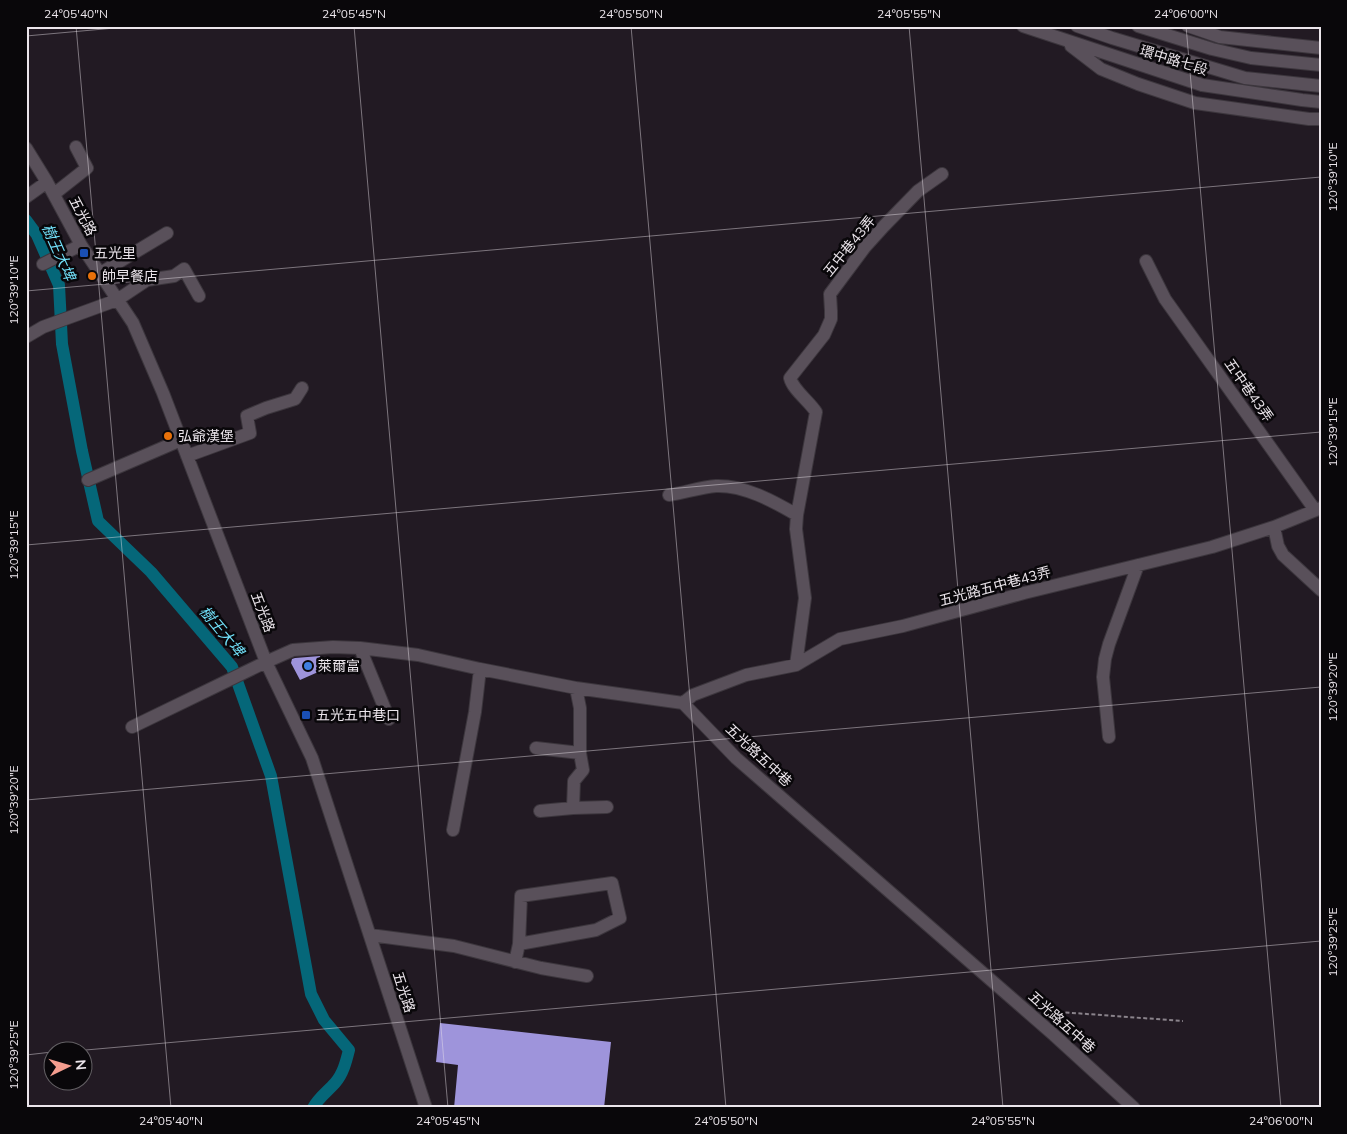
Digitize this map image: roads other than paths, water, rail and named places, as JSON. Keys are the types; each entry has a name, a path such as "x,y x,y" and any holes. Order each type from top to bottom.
{"street":[{"name":"環中路七段","path":"1023,26 1202,85 1321,102"},
{"name":"環中路七段","path":"1077,26 1244,78 1321,86"},
{"name":"環中路七段","path":"1138,26 1212,49 1244,56 1321,65"},
{"path":"1188,26 1220,37 1321,48"},
{"path":"1061,39 1101,69 1138,84 1195,103 1321,120"},
{"path":"54,194 87,168 76,146"},
{"name":"五光路","path":"26,148 54,194 80,245 133,323 181,440 266,662 312,758 426,1108"},
{"name":"五中巷43弄","path":"796,665 805,598 796,529 797,515 816,412 811,404 791,384 790,378 824,335 831,319 830,294 835,286 884,226 918,191 942,174"},
{"path":"26,198 47,182"},
{"path":"100,274 167,233"},
{"path":"43,264 80,245"},
{"name":"五中巷43弄","path":"1146,260 1165,299 1318,509"},
{"path":"26,337 43,327 116,300 147,280 174,276 184,269 199,296"},
{"path":"187,456 250,433 247,416 295,399 302,388"},
{"path":"88,480 181,440"},
{"path":"669,495 715,486 732,487 745,490 776,503 797,515"},
{"name":"五光路五中巷43弄","path":"683,703 693,695 746,675 796,665 840,639 903,626 1212,547 1274,527 1318,509"},
{"path":"1274,527 1278,546 1283,555 1321,590"},
{"path":"1109,737 1103,676 1105,659 1108,644 1138,565"},
{"path":"132,727 293,650 333,647 360,648 418,655 576,688 683,703"},
{"path":"360,648 389,719"},
{"path":"453,830 475,712 480,669"},
{"path":"573,808 574,781 583,770 580,753 580,708 576,688"},
{"name":"五光路五中巷","path":"683,703 736,758 1054,1035 1134,1108"},
{"path":"536,748 580,753"},
{"path":"540,811 607,807"},
{"path":"515,962 520,944 521,896 612,883 620,918 596,930 520,944"},
{"path":"370,935 454,946 541,968 587,976"}],"waterway":[{"name":"樹王大埤","path":"26,220 37,235 59,285 62,344 82,451 98,521 151,572 232,667 271,776 311,994 324,1020 349,1050 340,1076 313,1108"}],"place":[{"name":"五光里","path":"84,253"},
{"name":"帥早餐店","path":"92,276"},
{"name":"弘爺漢堡","path":"168,436"},
{"name":"萊爾富","path":"308,666"},
{"name":"五光五中巷口","path":"306,715"}]}
